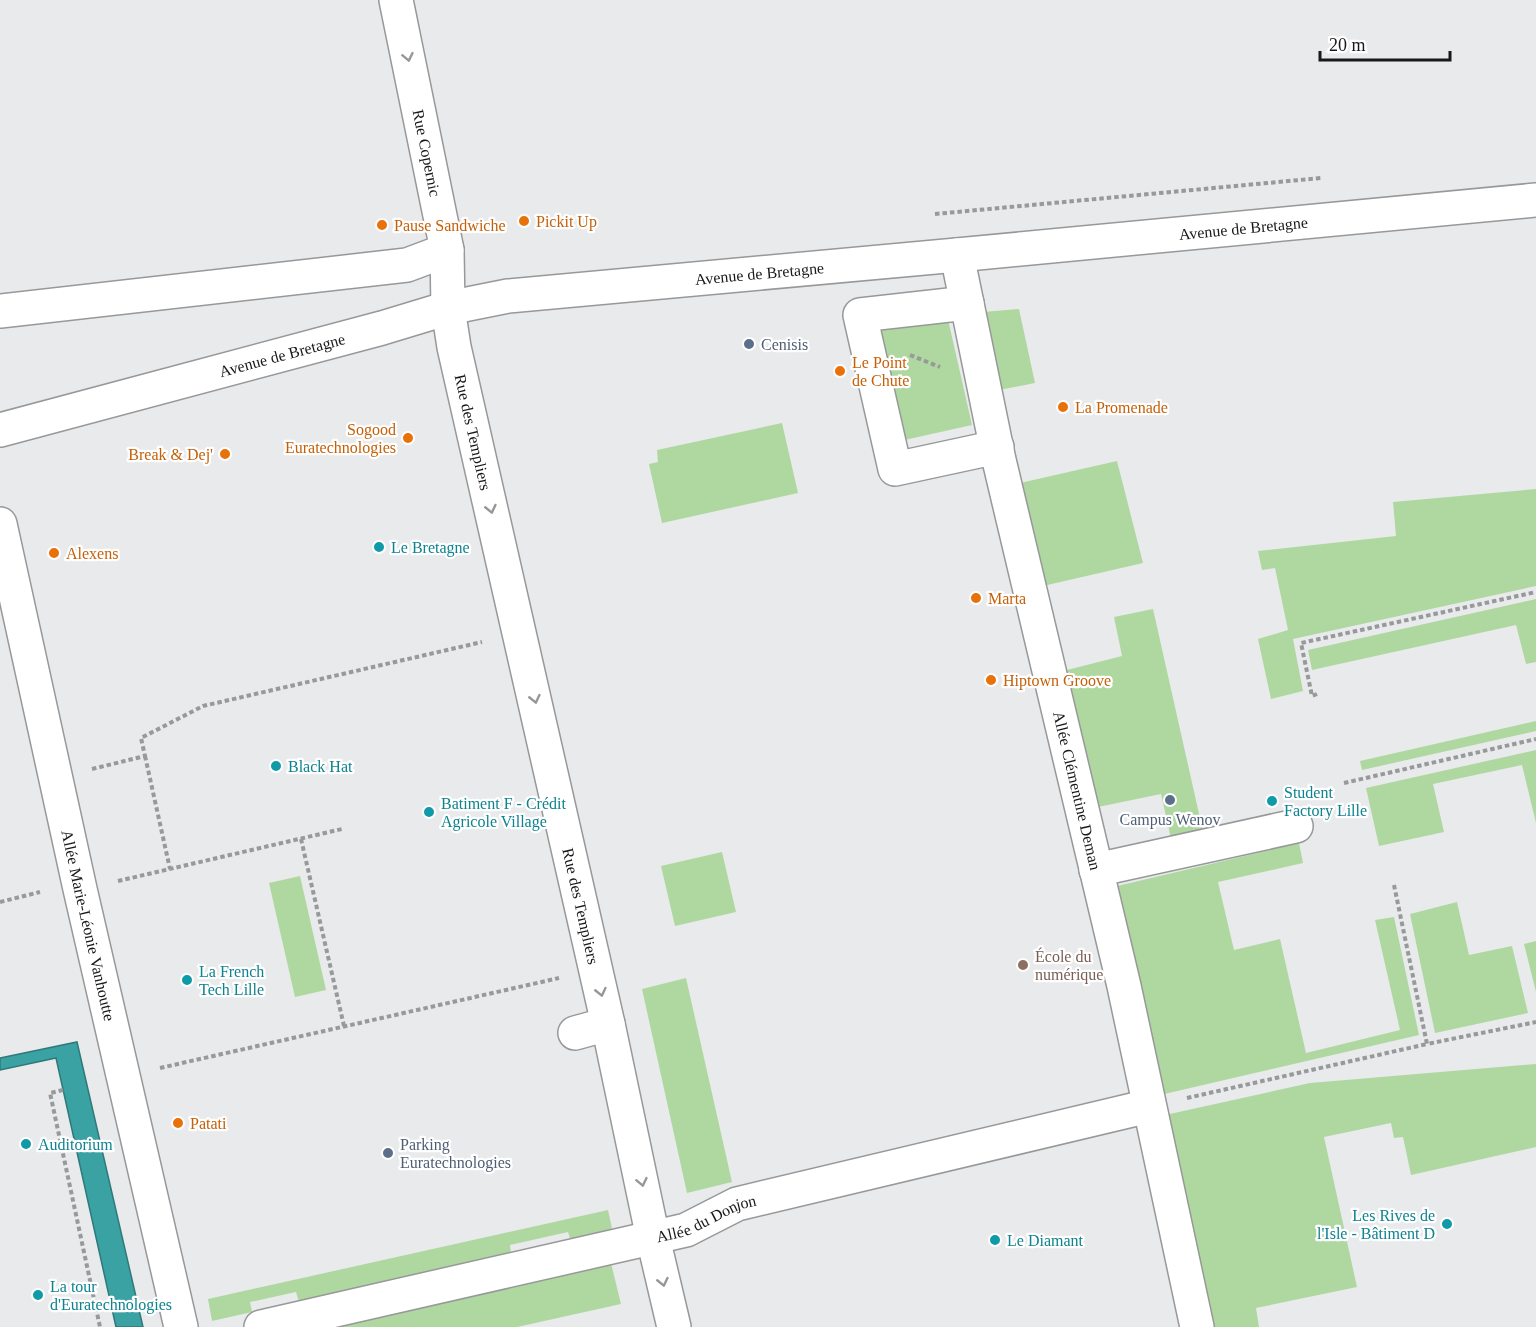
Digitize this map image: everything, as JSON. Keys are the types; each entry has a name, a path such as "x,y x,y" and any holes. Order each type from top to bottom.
{"street":[{"name":"Rue Copernic","path":"396,0 447,250 448,308"},
{"name":"Avenue de Bretagne","path":"0,430 382,328 448,308 508,296 1536,200"},
{"path":"0,311 407,265 447,250"},
{"name":"Allée Clémentine Deman","path":"957,255 997,447 1124,986 1197,1327"},
{"path":"967,303 860,315 895,470 997,447"},
{"name":"Rue des Templiers","path":"448,308 454,347 596,969 674,1327"},
{"name":"Allée Marie-Léonie Vanhoutte","path":"0,524 80,889 181,1327"},
{"path":"1096,870 1296,826"},
{"path":"575,1033 608,1024"},
{"name":"Allée du Donjon","path":"261,1327 687,1230 737,1204 1149,1106"}],"path":[{"path":"865,338 983,383"},
{"path":"1317,694 1312,696 1301,643 1536,592"},
{"path":"170,869 141,738 204,706 520,633"},
{"path":"1344,783 1536,739"},
{"path":"56,777 145,756"},
{"path":"80,889 342,829"},
{"path":"302,838 344,1026"},
{"path":"1394,885 1427,1044"},
{"path":"124,1076 596,969"},
{"path":"1149,1106 1536,1022"},
{"path":"63,1090 50,1093 100,1327"}],"green space":[{"path":"1019,309 1035,383 999,390 983,312"},
{"path":"947,315 972,425 900,441 874,324"},
{"path":"782,423 798,493 662,523 649,464 658,462 657,450"},
{"path":"1117,461 1143,563 1043,586 1020,483"},
{"path":"1536,489 1536,586 1293,639 1303,691 1271,699 1258,639 1288,630 1275,568 1262,570 1258,551 1396,536 1393,502"},
{"path":"1536,599 1536,662 1526,664 1516,625 1312,670 1308,650"},
{"path":"1153,609 1204,836 1172,843 1161,794 1098,807 1067,670 1122,656 1114,617"},
{"path":"1536,721 1536,731 1362,770 1360,761"},
{"path":"1536,750 1536,823 1522,765 1433,784 1444,832 1379,846 1366,788"},
{"path":"1299,843 1303,863 1218,882 1234,950 1280,939 1306,1053 1400,1030 1375,920 1394,917 1419,1035 1160,1095 1113,887"},
{"path":"722,852 736,912 675,926 661,866"},
{"path":"300,876 326,990 295,997 269,883"},
{"path":"1457,902 1469,955 1512,946 1528,1013 1435,1033 1410,914"},
{"path":"1536,941 1536,992 1524,944"},
{"path":"686,978 732,1182 687,1193 642,989"},
{"path":"1536,1064 1536,1147 1411,1175 1403,1137 1394,1138 1391,1123 1324,1137 1357,1287 1256,1308 1259,1327 1212,1327 1165,1115 1310,1083"},
{"path":"608,1210 613,1233 571,1242 568,1232 510,1245 511,1254 299,1302 296,1292 250,1302 252,1312 212,1321 208,1299"},
{"path":"609,1255 621,1304 517,1327 294,1327"}],"water":[{"path":"77,1042 143,1327 116,1327 56,1058 0,1070 0,1058"}],"place":[{"name":"Pickit Up","path":"524,221"},
{"name":"Pause Sandwiche","path":"382,225"},
{"name":"Cenisis","path":"749,344"},
{"name":"Le Point de Chute","path":"840,371"},
{"name":"La Promenade","path":"1063,407"},
{"name":"Sogood Euratechnologies","path":"408,438"},
{"name":"Break & Dej'","path":"225,454"},
{"name":"Le Bretagne","path":"379,547"},
{"name":"Alexens","path":"54,553"},
{"name":"Marta","path":"976,598"},
{"name":"Hiptown Groove","path":"991,680"},
{"name":"Black Hat","path":"276,766"},
{"name":"Campus Wenov","path":"1170,800"},
{"name":"Student Factory Lille","path":"1272,801"},
{"name":"Batiment F - Crédit Agricole Village","path":"429,812"},
{"name":"École du numérique","path":"1023,965"},
{"name":"La French Tech Lille","path":"187,980"},
{"name":"Patati","path":"178,1123"},
{"name":"Auditorium","path":"26,1144"},
{"name":"Parking Euratechnologies","path":"388,1153"},
{"name":"Les Rives de l'Isle - Bâtiment D","path":"1447,1224"},
{"name":"Le Diamant","path":"995,1240"},
{"name":"La tour d'Euratechnologies","path":"38,1295"}]}
